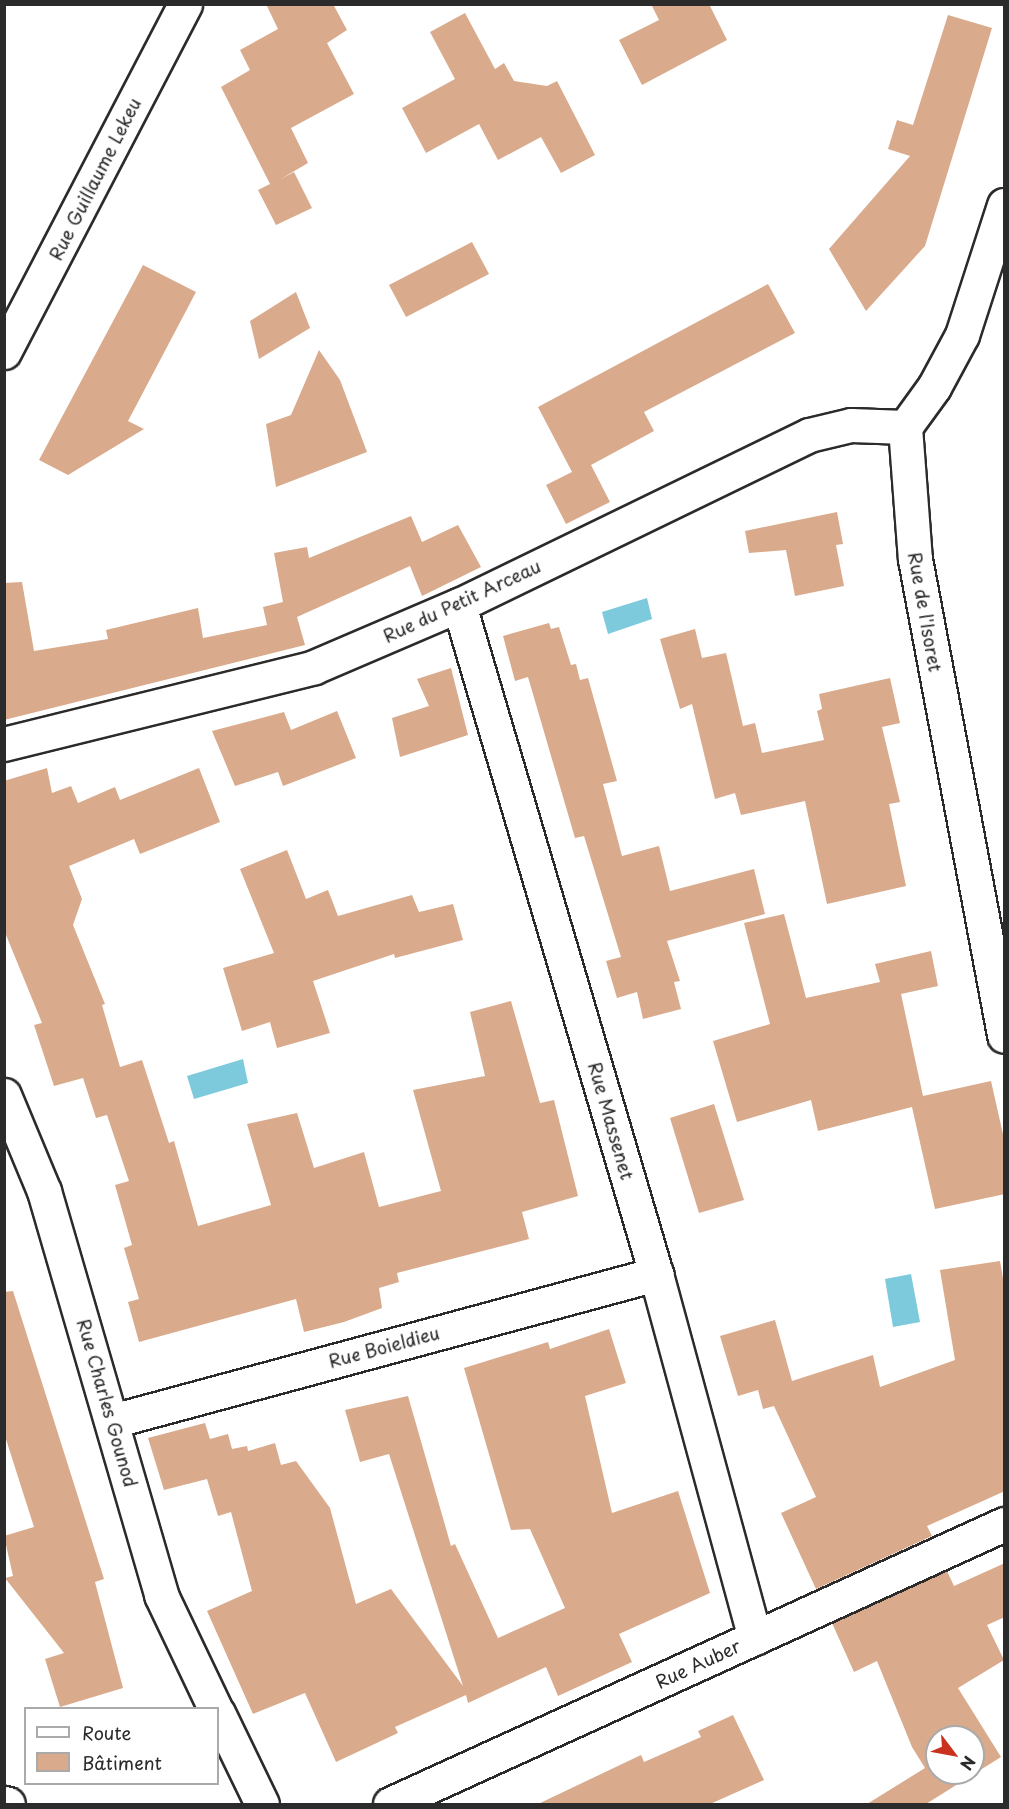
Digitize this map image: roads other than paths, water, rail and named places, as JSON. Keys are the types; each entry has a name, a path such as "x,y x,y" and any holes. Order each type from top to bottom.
{"street":[{"name":"Rue Guillaume Lekeu","path":"4,352 185,4"},
{"path":"905,427 934,387 962,335 1005,205"},
{"name":"Rue du Petit Arceau","path":"4,744 314,667 459,605 809,435 850,425 905,427"},
{"name":"Rue de l'Isoret","path":"905,427 915,559 1005,1036"},
{"name":"Rue Massenet","path":"459,605 656,1274 755,1638"},
{"name":"Rue Charles Gounod","path":"4,1095 44,1191 161,1595 215,1707"},
{"name":"Rue Boieldieu","path":"112,1421 656,1274"},
{"name":"Rue Auber","path":"390,1804 1005,1524"},
{"path":"219,1715 262,1804"}],"water":[{"path":"647,598 652,619 608,634 602,612"},
{"path":"243,1059 248,1083 194,1099 187,1076"},
{"path":"911,1274 920,1322 893,1327 885,1279"}]}
